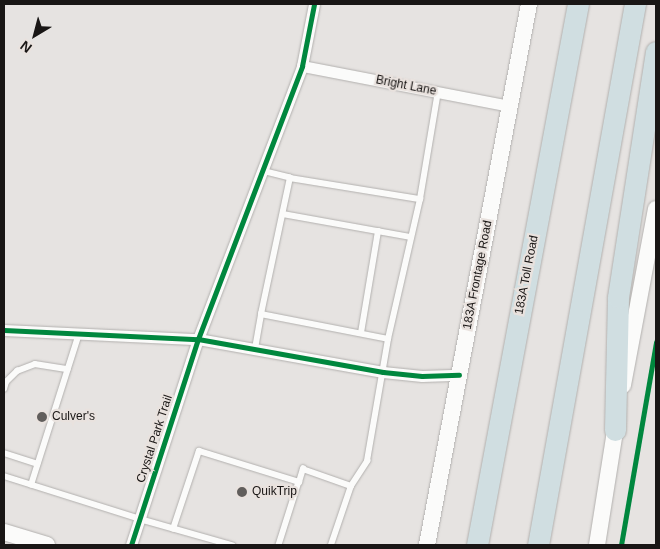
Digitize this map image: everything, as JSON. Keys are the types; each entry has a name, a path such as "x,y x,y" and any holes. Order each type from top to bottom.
{"highway":[{"name":"183A Toll Road","path":"476,545 578,4"},
{"path":"538,545 636,4"},
{"path":"615,430 618,297 656,52"}],"main road":[{"name":"183A Frontage Road","path":"427,545 529,4"},
{"path":"597,545 615,430 656,209"},
{"path":"4,532 47,545"}],"street":[{"name":"Crystal Park Trail","path":"132,545 198,339 302,66 314,4"},
{"name":"Bright Lane","path":"302,66 510,106"},
{"path":"4,330 198,339 383,372 422,376 459,375"}],"lane":[{"path":"331,545 351,486 367,461 388,339 420,199 438,92"},
{"path":"262,171 290,178 420,199"},
{"path":"255,349 290,178"},
{"path":"282,214 411,237"},
{"path":"360,334 378,231"},
{"path":"262,314 388,339"},
{"path":"30,485 79,334"},
{"path":"4,389 6,382 17,371 35,364 68,369"},
{"path":"174,529 198,451 299,482"},
{"path":"4,453 37,464"},
{"path":"279,545 302,469 351,486"},
{"path":"4,476 140,520 232,545"}],"cycle path":[{"path":"131,545 198,339 302,66 314,4"},
{"path":"4,330 198,339 383,372 422,376 459,375"},
{"path":"621,545 656,342"}],"place":[{"name":"Culver's","path":"42,417"},
{"name":"QuikTrip","path":"242,492"}]}
